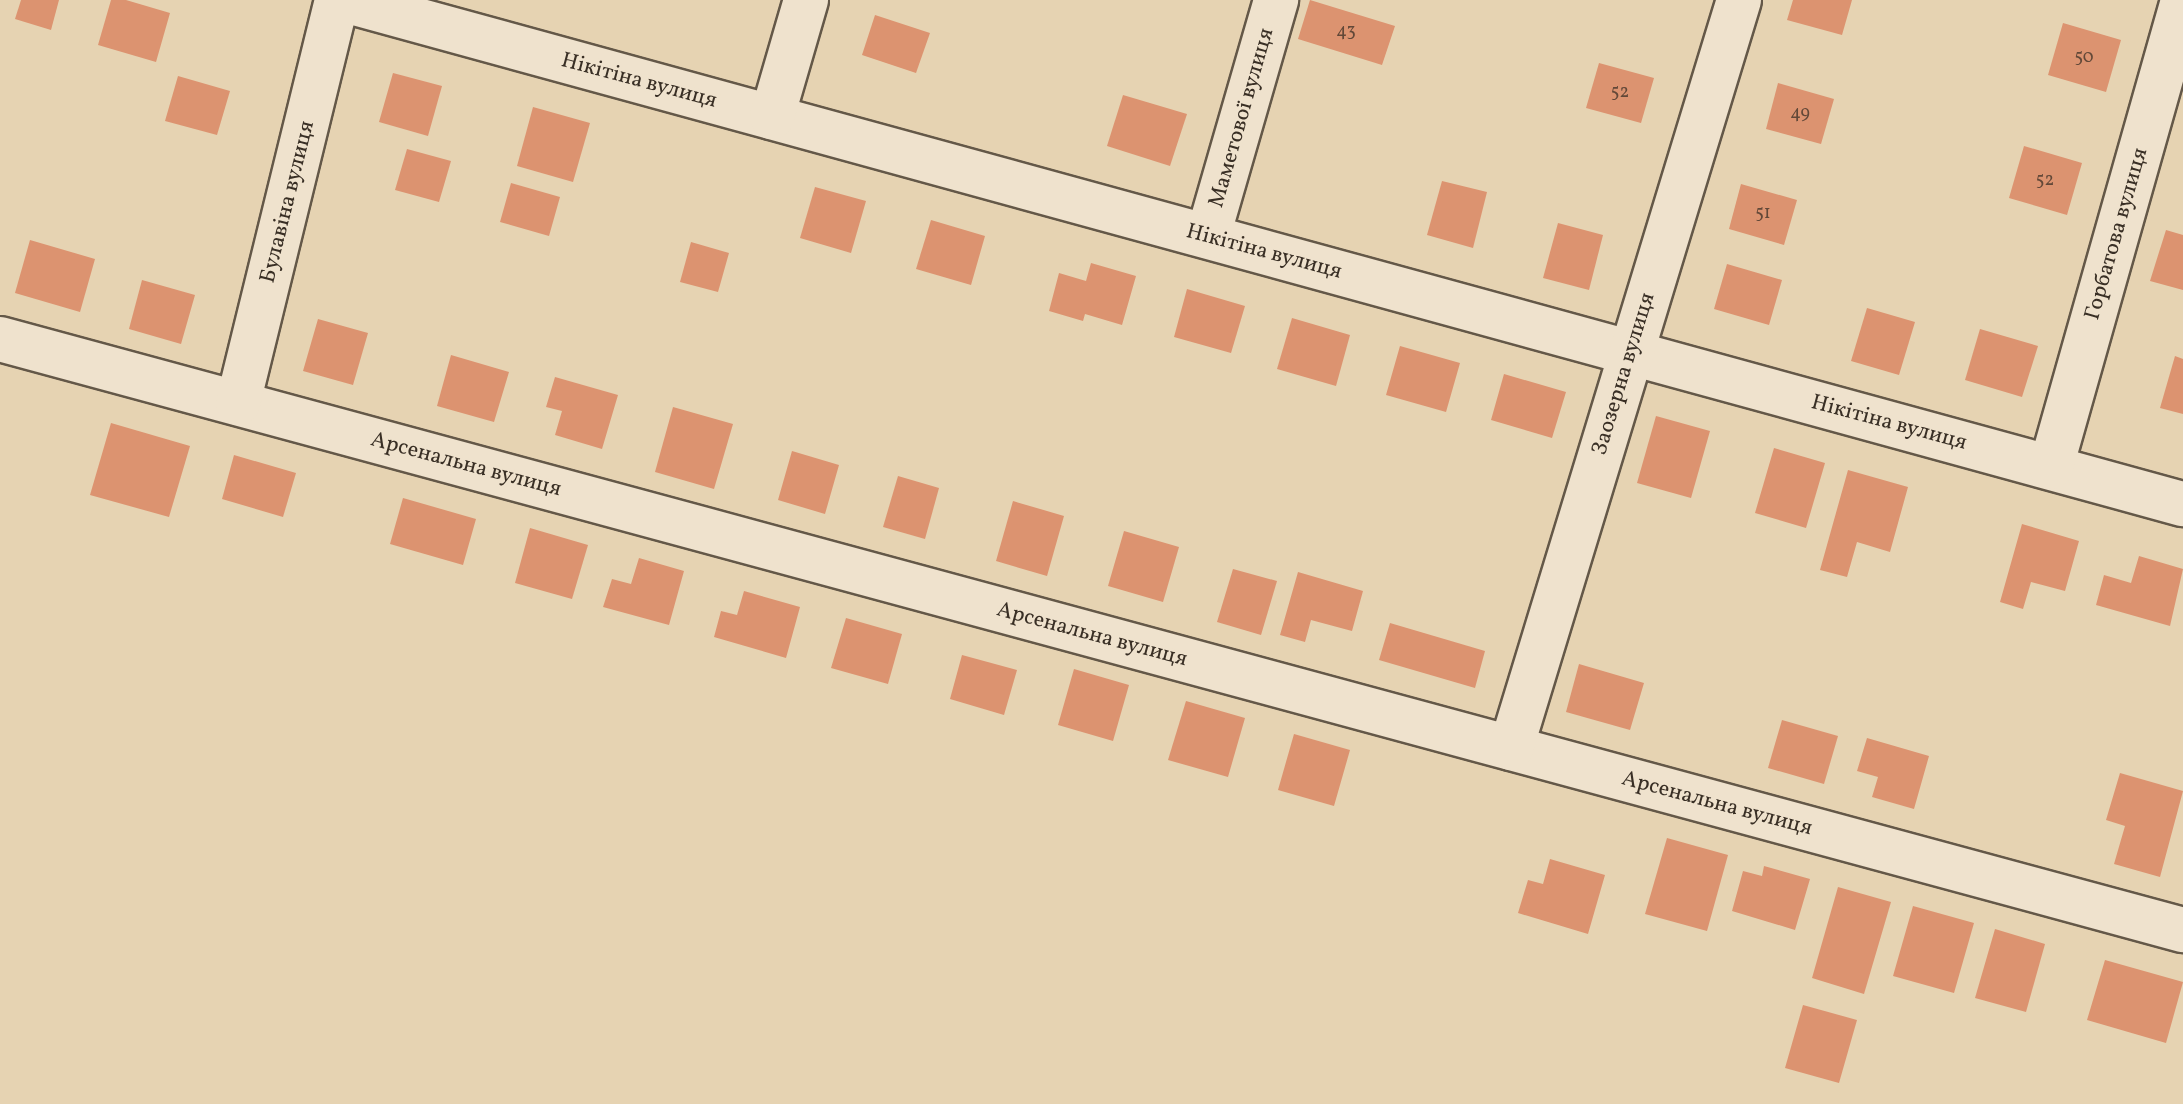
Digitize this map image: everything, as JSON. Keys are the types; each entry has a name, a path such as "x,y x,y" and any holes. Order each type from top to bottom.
{"street":[{"name":"Булавіна вулиця","path":"238,403 337,0"},
{"name":"Нікітіна вулиця","path":"344,0 2183,504"},
{"path":"772,117 806,0"},
{"name":"Маметової вулиця","path":"1208,236 1276,0"},
{"name":"Заозерна вулиця","path":"1511,748 1739,0"},
{"name":"Горбатова вулиця","path":"2051,467 2183,0"},
{"name":"Арсенальна вулиця","path":"0,339 2183,930"}],"building":[{"path":"21,0 59,0 51,30 15,19"},
{"path":"111,0 126,0 170,13 156,62 98,45"},
{"path":"1310,0 1395,26 1382,65 1298,39"},
{"path":"1793,0 1852,0 1842,35 1787,20"},
{"path":"875,15 930,33 916,73 862,55"},
{"path":"2063,23 2121,40 2106,92 2048,75"},
{"path":"1599,63 1654,78 1641,123 1586,108"},
{"path":"393,73 442,86 428,136 379,122"},
{"path":"178,76 230,91 217,135 165,121"},
{"path":"1778,83 1834,99 1821,144 1766,129"},
{"path":"1123,95 1187,114 1170,166 1107,146"},
{"path":"533,107 590,123 573,182 517,166"},
{"path":"2024,146 2082,163 2067,215 2009,198"},
{"path":"407,149 451,161 439,202 395,190"},
{"path":"1442,181 1487,192 1473,248 1427,235"},
{"path":"511,183 560,197 549,236 500,222"},
{"path":"1741,184 1797,200 1784,245 1729,229"},
{"path":"815,187 866,201 851,253 800,238"},
{"path":"931,220 985,236 971,285 916,269"},
{"path":"1558,223 1603,235 1589,290 1543,278"},
{"path":"2166,230 2183,235 2183,290 2150,281"},
{"path":"30,240 95,259 80,312 15,293"},
{"path":"691,242 729,253 718,292 680,282"},
{"path":"1091,263 1136,276 1122,325 1085,314 1083,321 1049,311 1059,273 1086,281"},
{"path":"1727,264 1782,280 1769,325 1714,309"},
{"path":"142,280 195,295 181,344 129,329"},
{"path":"1187,289 1245,306 1231,353 1174,337"},
{"path":"1867,308 1915,322 1899,375 1851,361"},
{"path":"1292,318 1350,335 1336,386 1277,369"},
{"path":"318,319 368,333 353,385 303,371"},
{"path":"1980,329 2038,346 2022,397 1965,380"},
{"path":"1400,346 1460,363 1446,412 1386,395"},
{"path":"451,355 509,372 494,422 437,406"},
{"path":"2175,356 2183,359 2183,414 2160,408"},
{"path":"1504,374 1566,392 1552,438 1491,420"},
{"path":"555,377 618,395 602,449 555,435 562,411 546,407"},
{"path":"673,407 733,424 714,489 655,472"},
{"path":"1656,416 1710,431 1691,498 1637,483"},
{"path":"111,423 190,446 169,517 90,495"},
{"path":"1774,448 1825,463 1806,528 1755,513"},
{"path":"792,451 839,465 825,514 778,500"},
{"path":"234,455 296,473 283,517 222,499"},
{"path":"1848,470 1908,487 1890,552 1857,542 1847,577 1820,570"},
{"path":"898,476 939,488 925,539 883,527"},
{"path":"403,498 476,519 463,565 390,544"},
{"path":"1013,501 1064,516 1047,576 996,561"},
{"path":"2022,524 2079,541 2065,591 2031,582 2023,609 2000,602"},
{"path":"530,528 588,545 572,599 515,583"},
{"path":"1124,531 1179,547 1163,602 1108,586"},
{"path":"2139,556 2183,569 2170,626 2096,605 2104,575 2131,583"},
{"path":"639,558 684,571 669,625 603,607 612,579 631,584"},
{"path":"1233,569 1277,581 1261,635 1217,622"},
{"path":"1298,572 1363,591 1352,631 1311,620 1305,642 1280,635"},
{"path":"744,591 800,607 786,658 714,637 721,611 737,615"},
{"path":"846,618 902,634 888,684 831,668"},
{"path":"1390,623 1485,651 1475,688 1379,660"},
{"path":"962,655 1017,670 1004,715 950,699"},
{"path":"1579,664 1644,683 1630,730 1566,712"},
{"path":"1074,669 1129,685 1113,741 1058,725"},
{"path":"1186,701 1245,718 1228,777 1168,760"},
{"path":"1782,720 1838,736 1824,784 1768,768"},
{"path":"1294,734 1350,750 1334,806 1278,790"},
{"path":"1867,738 1929,756 1914,809 1872,797 1878,777 1857,771"},
{"path":"2120,773 2183,791 2160,877 2114,864 2125,826 2106,820"},
{"path":"1667,838 1728,855 1707,931 1645,914"},
{"path":"1550,859 1605,875 1588,934 1518,913 1528,880 1543,884"},
{"path":"1764,866 1810,879 1795,930 1732,911 1743,871 1762,876"},
{"path":"1838,887 1891,902 1864,994 1812,978"},
{"path":"1913,906 1974,923 1954,993 1893,976"},
{"path":"1995,929 2045,944 2026,1012 1975,998"},
{"path":"2105,960 2183,982 2166,1043 2087,1020"},
{"path":"1803,1005 1857,1020 1839,1083 1785,1068"}]}
